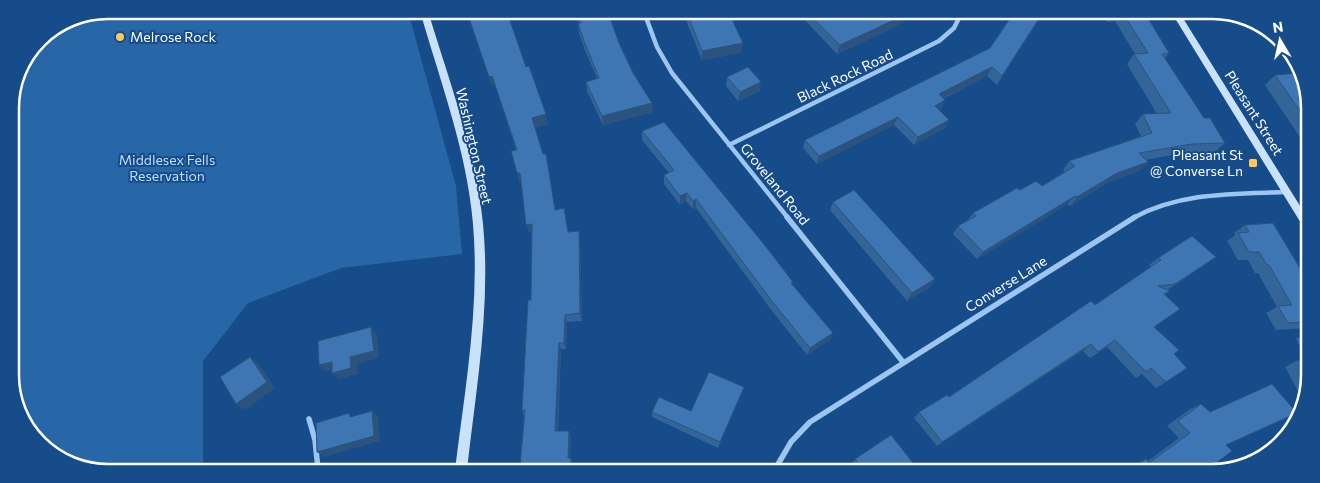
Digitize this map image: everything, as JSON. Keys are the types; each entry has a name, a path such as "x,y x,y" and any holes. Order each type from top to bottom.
{"main road":[{"name":"Washington Street","path":"426,19 468,167 478,224 479,296 462,464"},
{"name":"Pleasant Street","path":"1179,19 1301,216"}],"street":[{"name":"Groveland Road","path":"647,19 657,47 672,73 903,362"},
{"name":"Black Rock Road","path":"729,145 939,41 954,28 958,19"},
{"name":"Converse Lane","path":"778,464 790,442 810,422 1135,217 1156,206 1193,197 1286,192"},
{"path":"309,420 315,440 317,464"}],"green space":[{"name":"Middlesex Fells Reservation","path":"410,19 456,186 462,254 341,268 248,303 203,361 203,464 108,464 79,460 49,442 28,415 20,393 19,375 19,102 23,79 34,58 58,34 79,23 90,20"}],"building":[{"path":"469,19 509,19 526,67 529,66 546,114 532,118 543,154 546,154 555,210 564,208 568,232 579,231 580,313 565,315 564,343 559,343 555,431 569,431 568,458 571,458 571,464 520,464 525,410 522,410 528,300 531,300 532,224 526,225 520,173 517,173 511,151 517,150 492,76 489,77"},
{"path":"580,19 610,19 633,73 652,103 602,116 586,82 599,78 578,23 581,23"},
{"path":"689,19 732,19 743,43 702,51"},
{"path":"814,19 896,19 892,21 840,45"},
{"path":"1010,19 1039,19 1002,76 992,67 939,94 945,100 935,106 949,120 918,137 898,117 819,156 805,140 990,48"},
{"path":"1127,19 1148,19 1169,53 1162,54 1204,118 1210,118 1225,143 1192,144 1139,153 1148,162 1117,173 1077,197 1075,196 983,252 958,226 976,216 973,213 1017,188 1020,190 1036,181 1042,186 1075,166 1069,161 1152,133 1143,114 1171,113 1134,54 1148,53"},
{"path":"748,67 761,82 740,92 727,77"},
{"path":"1294,73 1298,85 1301,112 1275,75"},
{"path":"664,122 767,248 793,282 791,283 833,333 810,348 771,300 696,199 693,201 687,193 680,196 664,175 674,170 642,131"},
{"path":"854,190 935,279 912,293 833,202"},
{"path":"1273,223 1301,270 1301,322 1288,323 1278,306 1292,305 1269,265 1267,265 1259,252 1249,252 1238,233 1249,232 1245,225"},
{"path":"1192,236 1216,257 1175,284 1158,286 1170,291 1164,294 1180,309 1154,327 1179,350 1174,354 1187,368 1166,382 1151,368 1146,372 1115,340 1098,352 1091,344 942,442 919,412 947,395 949,397 1091,301 1095,305 1161,260 1158,258"},
{"path":"371,327 374,351 350,357 351,368 332,373 332,362 319,365 318,341"},
{"path":"250,357 267,382 236,404 220,377"},
{"path":"709,372 744,387 720,442 652,412 659,397 691,411"},
{"path":"1272,384 1294,410 1292,415 1226,445 1232,451 1215,464 1139,464 1146,459 1149,463 1190,433 1178,421 1201,404 1210,412"},
{"path":"372,411 374,436 317,452 316,423 349,413 350,417"},
{"path":"891,435 914,464 859,464 855,459"}],"place":[{"name":"Melrose Rock","path":"120,37"},
{"name":"Pleasant St @ Converse Ln","path":"1253,163"}]}
